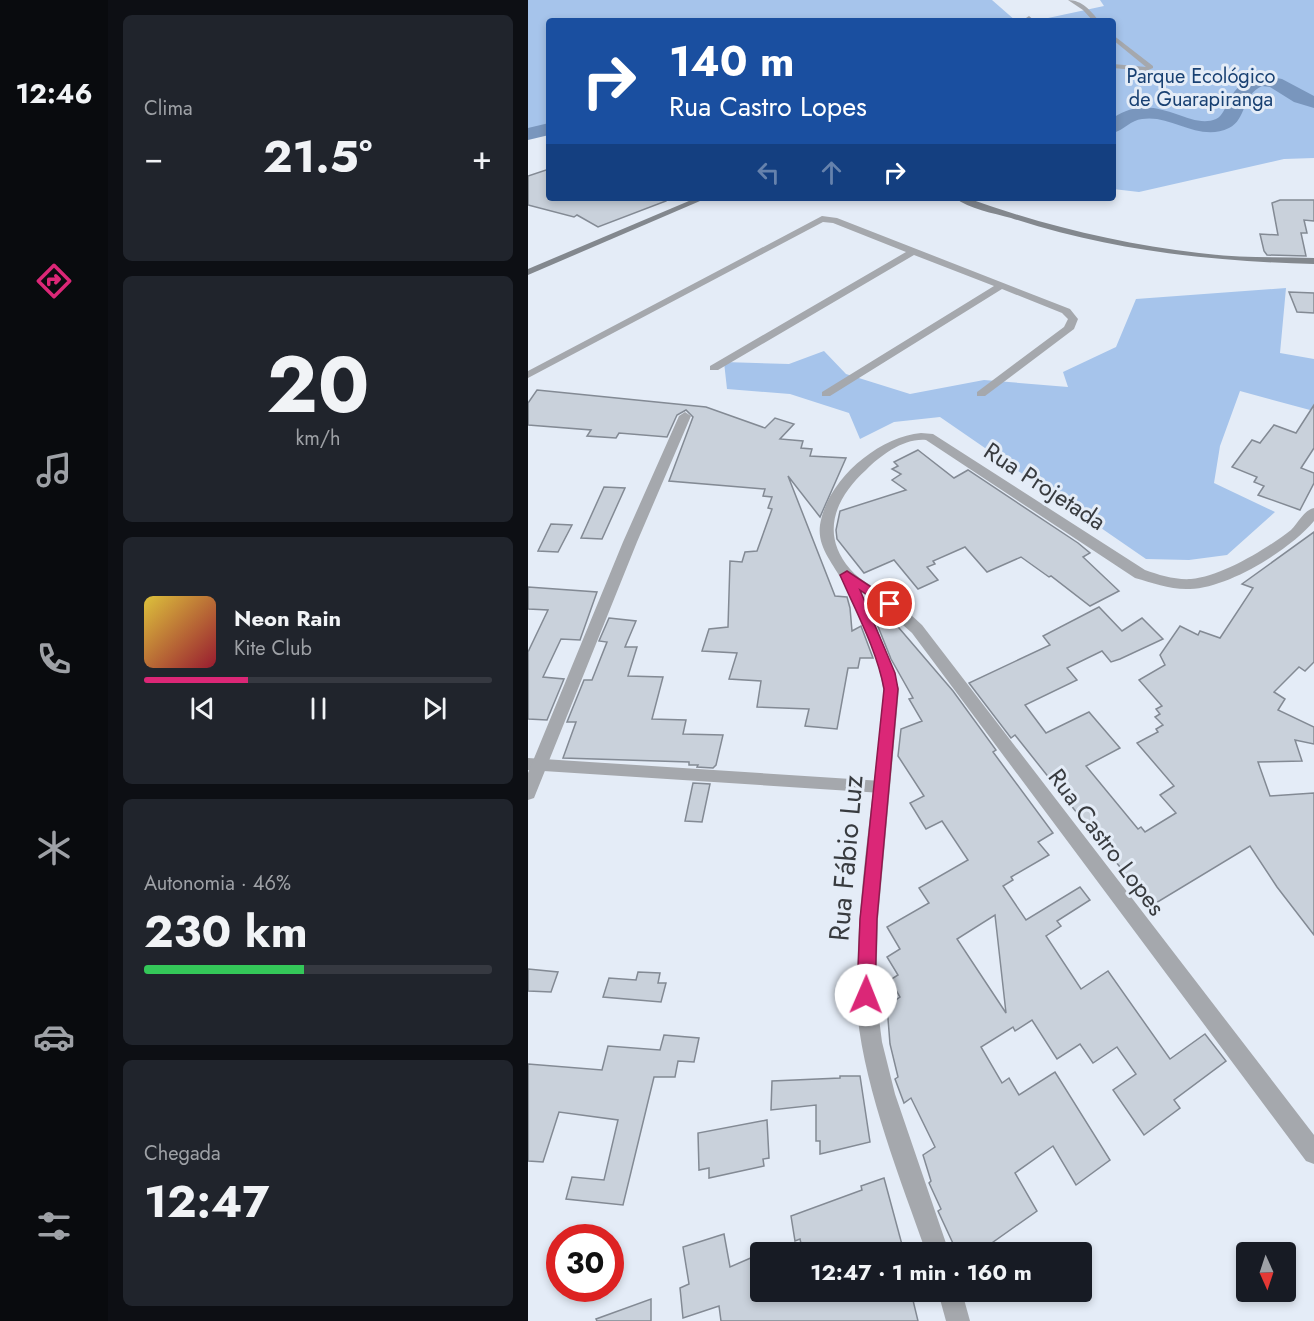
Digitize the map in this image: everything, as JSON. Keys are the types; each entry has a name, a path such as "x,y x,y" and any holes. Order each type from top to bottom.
{"main road":[{"path":"528,272 696,201"},
{"path":"968,201 1031,223 1104,240 1200,256 1314,261"}],"street":[{"path":"1071,0 1085,9 1093,18"},
{"path":"1116,39 1151,67 1146,69 1116,66"},
{"path":"528,375 822,219 834,220 1066,311 1073,319 1069,329 981,394"},
{"path":"714,368 914,251"},
{"path":"826,394 1001,286"},
{"path":"528,793 534,764 685,416"},
{"name":"Rua Projetada","path":"847,575 829,546 826,534 827,520 834,505 857,469 878,454 915,435 929,436 1140,574 1172,582 1192,584 1211,581 1252,560 1295,533 1314,512"},
{"name":"Rua Fábio Luz","path":"847,575 888,673 891,689 868,919 866,995 869,1018 884,1094 935,1242"},
{"name":"Rua Castro Lopes","path":"847,575 890,604 916,629 1314,1153"},
{"path":"953,1302 958,1321"}],"lane":[{"path":"534,764 882,787"}],"green space":[{"path":"528,0 992,0 1013,18 546,18 546,125 528,130"},
{"name":"Parque Ecológico de Guarapiranga","path":"1100,0 1314,0 1314,158 1284,159 1139,192 1116,189 1116,18 1048,18 1104,6"},
{"path":"1286,288 1280,353 1314,359 1314,406 1310,410 1240,391 1220,446 1214,483 1275,512 1227,555 1189,560 1146,559 940,417 894,422 860,439 849,413 790,394 727,389 724,362 789,364 824,351 846,374 910,394 984,380 1068,387 1063,372 1116,347 1136,299"}],"building":[{"path":"546,170 546,201 666,201 598,227 577,215 574,217 528,205 528,176"},
{"path":"1280,200 1314,200 1314,221 1304,220 1307,233 1301,233 1306,256 1267,255 1264,251 1260,234 1278,235 1272,203"},
{"path":"1289,292 1314,293 1314,313 1297,312"},
{"path":"537,390 706,407 765,428 775,418 794,424 780,439 803,441 801,448 812,449 810,456 846,458 820,517 788,476 835,596 847,597 852,631 861,626 873,658 860,658 858,668 848,668 837,729 805,726 809,709 757,707 761,681 729,679 737,653 702,651 709,629 728,627 730,561 742,562 745,552 757,551 772,509 768,508 772,497 763,496 765,489 669,481 693,417 686,410 677,415 667,437 619,433 616,438 587,436 591,430 528,425 528,403"},
{"path":"1314,405 1314,448 1301,468 1314,473 1314,483 1300,510 1258,495 1264,486 1254,482 1257,477 1232,467 1252,440 1260,443 1274,425 1296,433"},
{"path":"918,450 954,478 968,470 1078,543 1090,553 1083,557 1119,591 1090,606 1051,576 1049,577 1021,557 987,572 965,547 933,561 935,564 927,567 938,580 918,589 894,560 864,573 837,539 836,530 840,511 906,490 892,480 901,474 892,469 898,466 894,462"},
{"path":"604,487 625,488 602,539 581,538"},
{"path":"551,524 572,525 558,552 538,551"},
{"path":"1314,532 1314,662 1305,671 1299,667 1274,692 1285,699 1278,710 1314,727 1314,744 1295,740 1302,761 1258,762 1270,796 1314,793 1314,935 1277,887 1250,846 1151,906 1015,735 1011,738 969,683 1050,645 1043,636 1099,607 1122,631 1142,618 1163,639 1111,662 1102,651 1067,668 1077,680 1025,705 1046,733 1089,712 1120,748 1086,766 1138,829 1141,827 1145,832 1176,813 1160,795 1174,786 1137,743 1158,732 1156,729 1163,725 1155,717 1160,714 1156,709 1162,706 1139,680 1165,665 1160,655 1180,626 1198,635 1200,631 1220,638 1253,588 1242,584"},
{"path":"528,587 597,592 580,640 561,639 543,677 564,679 547,720 528,719 528,652 548,610 528,609"},
{"path":"887,614 953,691 996,750 993,752 1053,833 1038,842 1049,855 1011,877 1013,880 1003,886 1026,920 1080,887 1090,900 1057,921 1061,926 1046,936 1081,989 1108,971 1170,1059 1205,1034 1226,1061 1174,1100 1180,1108 1144,1135 1113,1090 1136,1074 1117,1047 1093,1063 1080,1044 1057,1059 1032,1020 1015,1031 1013,1027 981,1047 1002,1083 1009,1078 1019,1095 1055,1072 1110,1160 1076,1185 1053,1146 1015,1173 1037,1211 993,1242 952,1242 938,1211 941,1209 929,1183 931,1181 923,1155 935,1147 911,1098 904,1103 895,1079 898,1077 890,1044 887,1006 900,997 890,980 898,975 887,957 900,949 887,927 929,903 919,888 968,860 942,821 926,829 910,803 924,796 898,756 901,729 922,721 909,699 913,698 891,659 875,619","holes":["995,915 1006,1013 957,939"]},
{"path":"609,618 636,621 625,647 637,647 628,676 663,677 652,719 686,720 683,734 723,735 716,765 713,768 689,765 689,762 563,758 576,722 567,722 584,680 592,680 607,642 599,641"},
{"path":"693,783 710,784 702,822 685,821"},
{"path":"528,969 558,972 551,992 528,991"},
{"path":"638,972 660,973 658,983 666,983 661,1002 603,997 609,978 636,980"},
{"path":"664,1035 699,1038 694,1062 678,1061 675,1077 654,1077 623,1205 566,1199 572,1177 604,1180 618,1120 559,1112 543,1162 528,1161 528,1064 602,1070 608,1046 660,1050"},
{"path":"840,1076 860,1076 870,1142 820,1154 820,1141 816,1141 816,1105 771,1110 772,1081 840,1078"},
{"path":"767,1120 769,1158 763,1159 764,1166 709,1178 709,1168 699,1170 698,1133"},
{"path":"884,1178 901,1242 801,1242 800,1239 795,1241 791,1216 862,1190 861,1186"},
{"path":"724,1234 730,1267 750,1258 750,1302 913,1302 918,1321 721,1321 719,1306 683,1318 680,1288 689,1284 683,1247"},
{"path":"651,1299 651,1321 597,1321 596,1319"}],"waterway":[{"path":"1116,125 1127,117 1141,113 1154,113 1193,124 1219,125 1231,117 1236,102 1246,88 1252,83 1268,80 1297,96 1314,102"},
{"path":"528,134 546,130"}],"route":[{"path":"866,995 868,919 891,689 888,673 847,575 890,604"}]}
